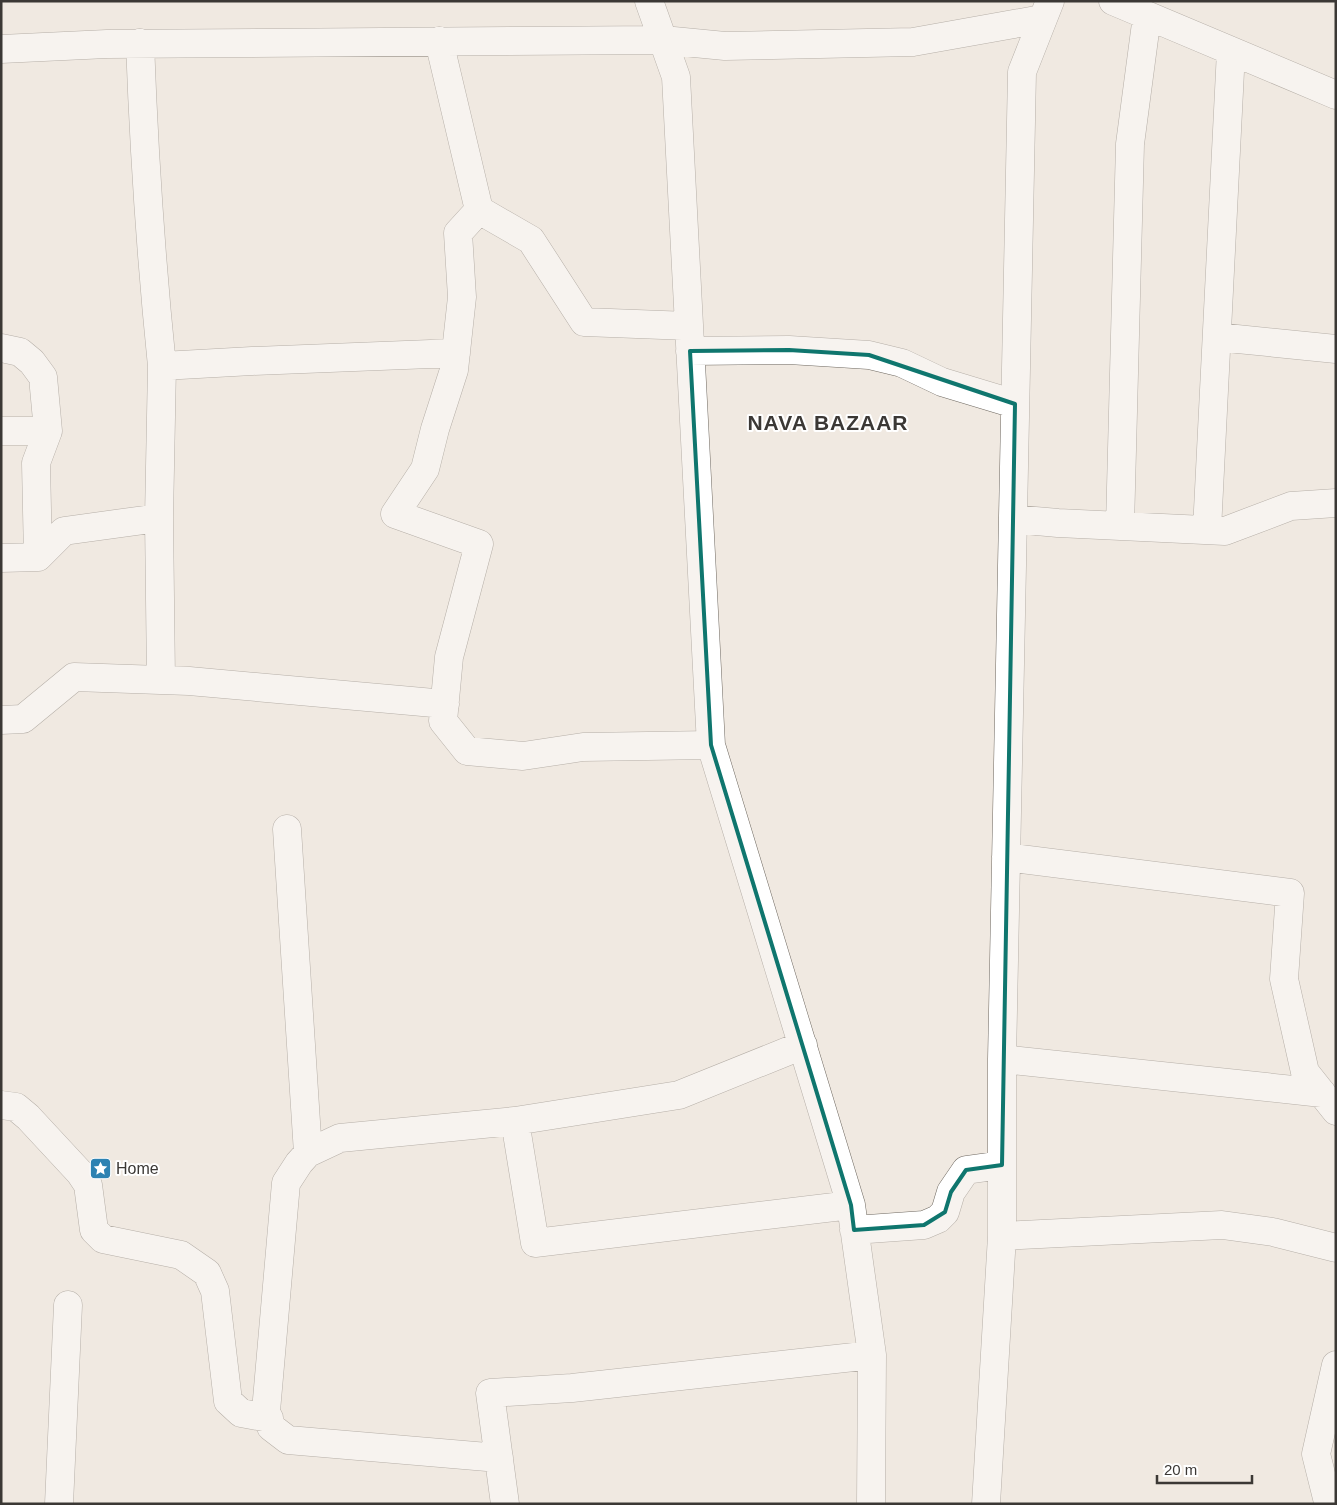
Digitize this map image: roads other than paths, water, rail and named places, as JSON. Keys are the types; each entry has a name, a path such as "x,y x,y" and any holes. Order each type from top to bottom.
{"street":[{"path":"650,1 676,77 711,745 853,1217 872,1355 871,1504"},
{"path":"1113,1 1336,95"},
{"path":"1,49 140,44 439,41 663,40 725,46 913,42 1046,10"},
{"path":"986,1504 1002,1236 1002,1059 1022,72 1046,10"},
{"path":"1120,526 1130,144 1147,16"},
{"path":"439,41 479,210 531,240 584,322 690,338 789,350 869,355 902,363 942,382 1015,404"},
{"path":"140,44 151,259 162,366 159,518 161,680"},
{"path":"1207,530 1231,51"},
{"path":"479,210 458,233 462,297 454,370 435,429 425,469 395,514 478,544 449,657 443,721 467,751 523,756 583,747 711,745"},
{"path":"1217,337 1336,349"},
{"path":"1,348 20,352 32,362 44,377 48,432 36,463 38,557"},
{"path":"162,366 456,353"},
{"path":"1,430 48,432"},
{"path":"1013,519 1225,531 1291,506 1336,503"},
{"path":"1,558 38,557 64,531 159,518"},
{"path":"1,720 23,719 74,677 189,681 444,704"},
{"path":"286,830 308,1153"},
{"path":"1006,857 1290,893 1284,979 1305,1072 1329,1102"},
{"path":"499,1458 288,1440 271,1427 266,1411 286,1183 299,1163 308,1153 340,1138 515,1121 679,1095 802,1045"},
{"path":"1002,1059 1329,1102"},
{"path":"1,1105 16,1107 28,1117 80,1173 88,1185 94,1230 103,1239 181,1255 207,1273 215,1291 228,1401 241,1413 269,1418"},
{"path":"515,1121 535,1242 853,1217 924,1225 938,1219 944,1212 951,1192 966,1170 1002,1165"},
{"path":"1002,1236 1222,1225 1273,1232 1336,1248"},
{"path":"60,1504 68,1305"},
{"path":"505,1504 490,1393 572,1388 872,1355"},
{"path":"1331,1499 1316,1454 1336,1365"}],"place":[{"name":"Home","path":"100,1168"}],"district":[{"name":"NAVA BAZAAR","path":"828,423"}]}
